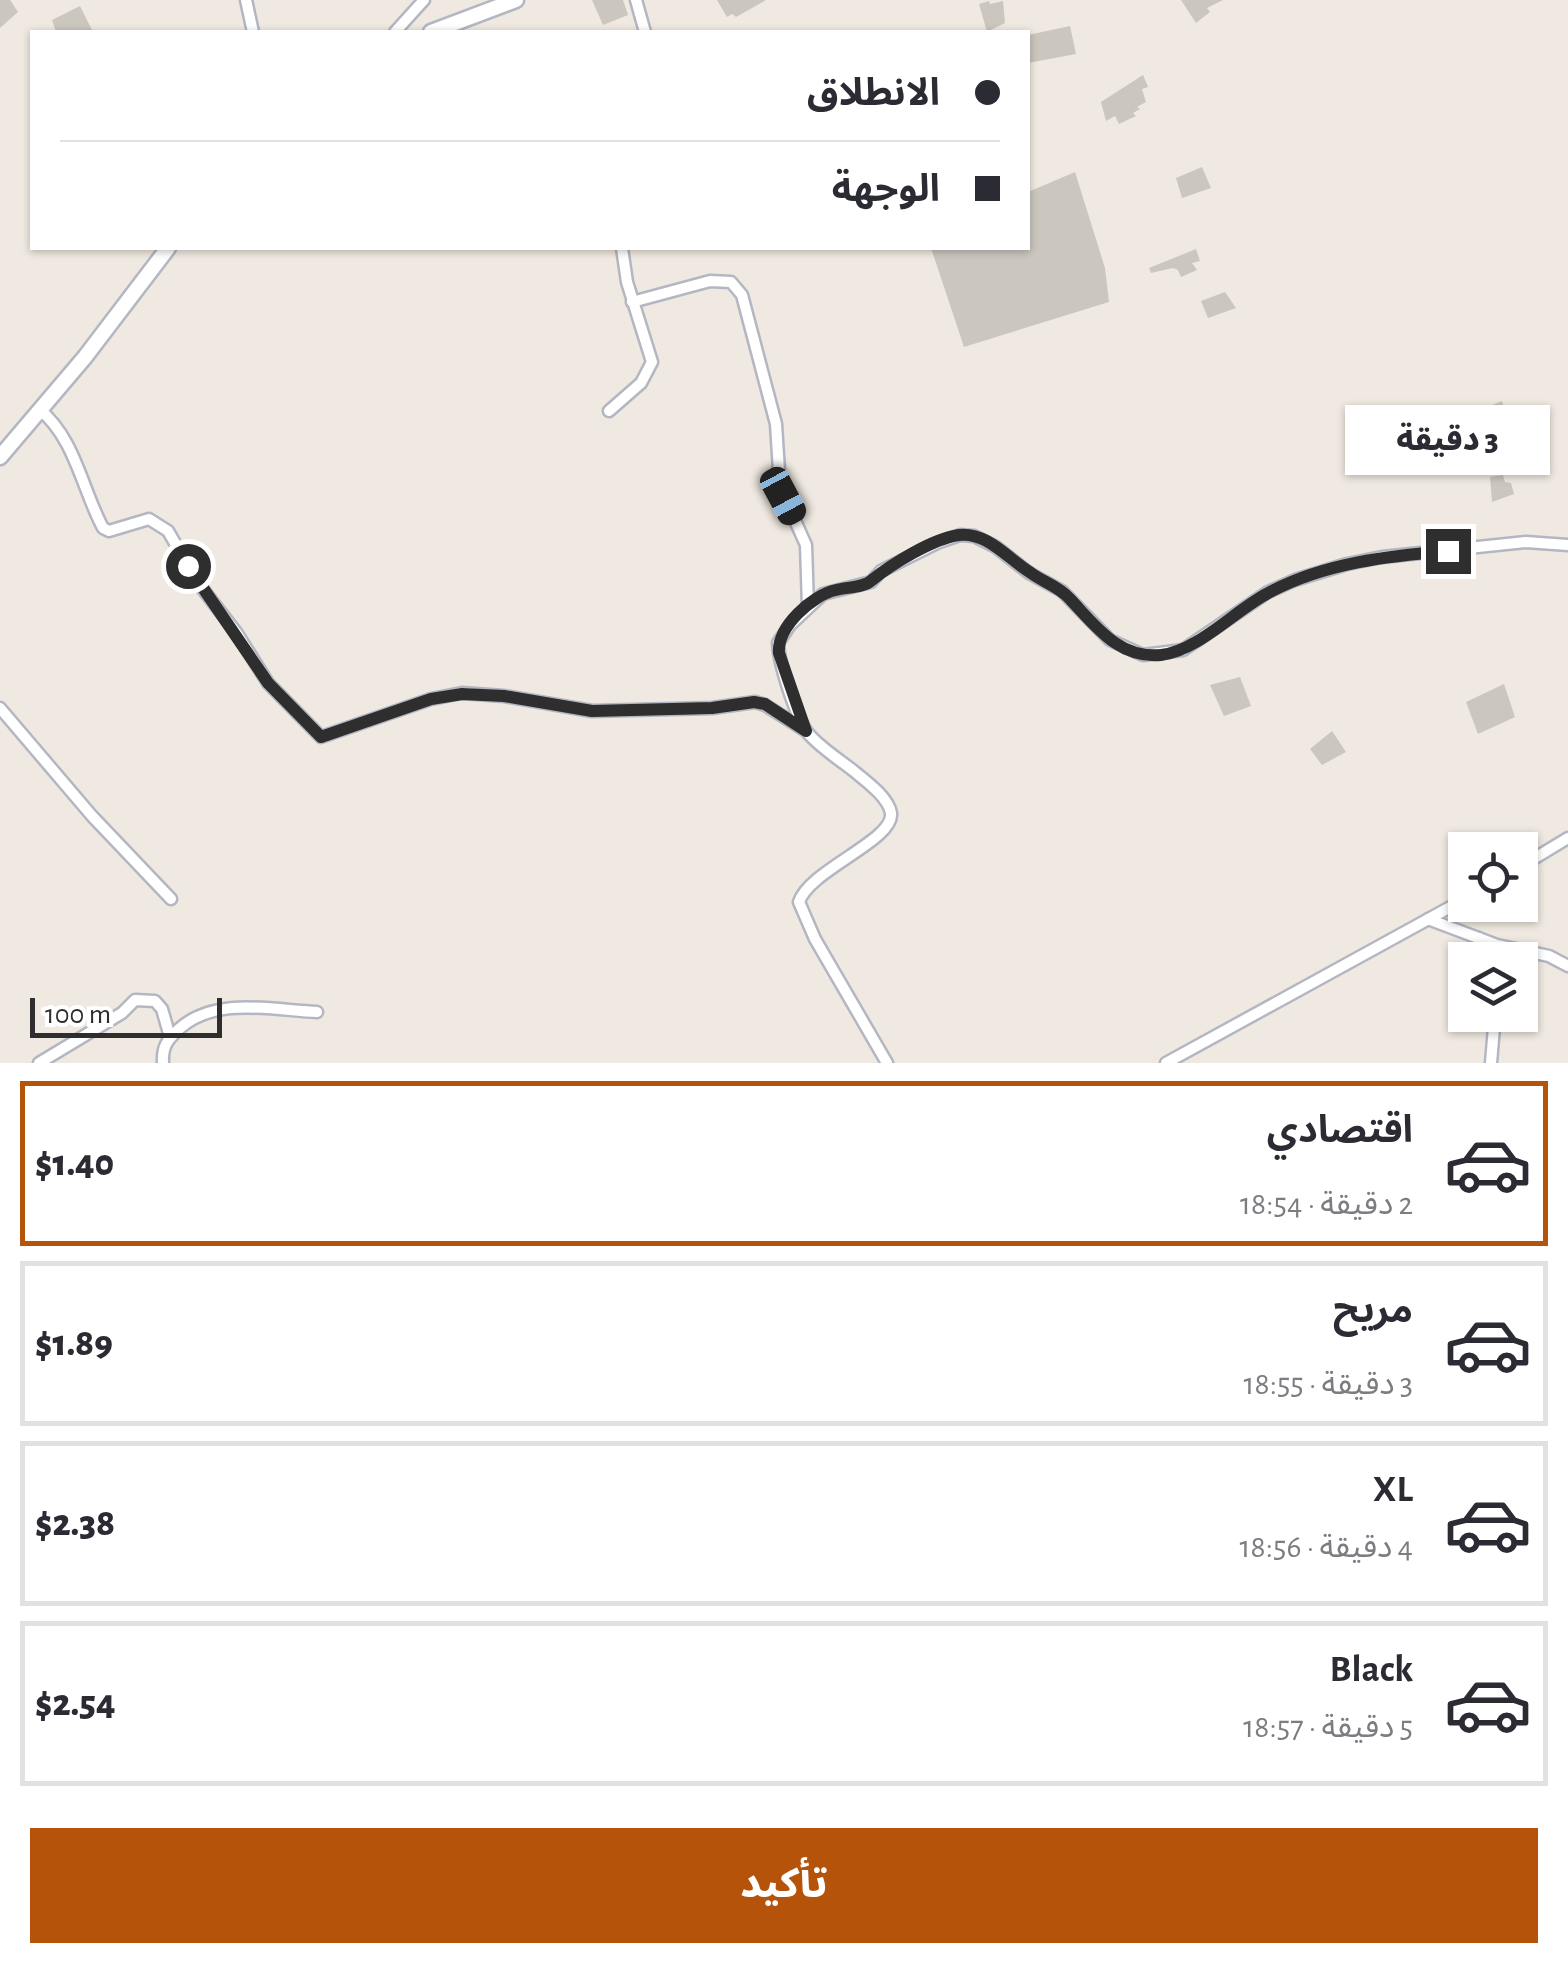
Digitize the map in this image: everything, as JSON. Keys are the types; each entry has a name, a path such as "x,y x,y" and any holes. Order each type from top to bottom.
{"street":[{"path":"246,0 253,30"},
{"path":"397,30 424,0"},
{"path":"436,30 516,0"},
{"path":"636,0 644,30"},
{"path":"0,457 166,250"},
{"path":"609,411 641,383 652,362 632,302 622,250"},
{"path":"632,302 710,281 731,282 742,295 776,424 780,487 806,546 808,606"},
{"path":"40,409 53,420 64,438 102,528 109,530 149,519 163,526 268,683 321,737 431,699 462,694 504,696 592,711 712,708 754,702 765,704 806,731 864,780 890,810 889,825 816,880 798,902 814,940 887,1063"},
{"path":"806,731 779,653 778,643 786,630 822,594 871,582 881,570 960,535 985,540 1062,591 1110,640 1134,653 1160,655 1188,647 1268,592 1324,570 1382,558 1526,542 1568,545"},
{"path":"0,708 92,816 171,899"},
{"path":"1538,856 1568,838"},
{"path":"1166,1063 1448,908"},
{"path":"1428,919 1506,948 1549,956 1568,966"},
{"path":"1478,938 1480,942"},
{"path":"39,1063 122,1013 135,1000 155,1002 162,1010 170,1037"},
{"path":"163,1063 162,1049 170,1037 207,1011 227,1008 318,1012"},
{"path":"1491,1063 1494,1032"}],"building":[{"path":"0,0 10,0 18,12 0,28"},
{"path":"592,0 623,0 628,15 603,25"},
{"path":"717,0 766,0 736,17 727,17"},
{"path":"1181,0 1223,0 1207,8 1210,12 1196,23"},
{"path":"1003,1 1005,23 986,30 979,4"},
{"path":"80,6 92,30 55,30 52,20"},
{"path":"1070,26 1076,54 1030,63 1030,35"},
{"path":"1143,75 1148,87 1142,89 1146,102 1137,107 1140,109 1133,113 1136,116 1119,124 1115,116 1106,121 1101,102"},
{"path":"1202,167 1211,188 1182,198 1176,178"},
{"path":"1075,172 1105,268 1109,302 964,347 932,250 1030,250 1030,191"},
{"path":"1196,249 1200,261 1192,263 1197,270 1181,277 1173,268 1151,273 1149,268"},
{"path":"1225,292 1236,308 1208,318 1201,301"},
{"path":"1502,401 1507,418 1532,410 1536,423 1487,442 1483,426 1491,423 1485,408"},
{"path":"1503,475 1514,494 1492,502 1490,477"},
{"path":"1240,677 1251,706 1224,716 1210,685"},
{"path":"1504,684 1515,717 1478,734 1466,702"},
{"path":"1332,731 1346,752 1322,765 1310,749"}],"route":[{"path":"188,566 268,683 304,723 321,737 329,737 431,699 462,694 504,696 592,711 712,708 754,702 765,704 806,731 779,653 778,643 786,630 822,594 871,582 881,570 960,535 985,540 1062,591 1092,626 1110,640 1143,655 1168,654 1188,647 1268,592 1295,580 1347,564 1448,551"}]}
